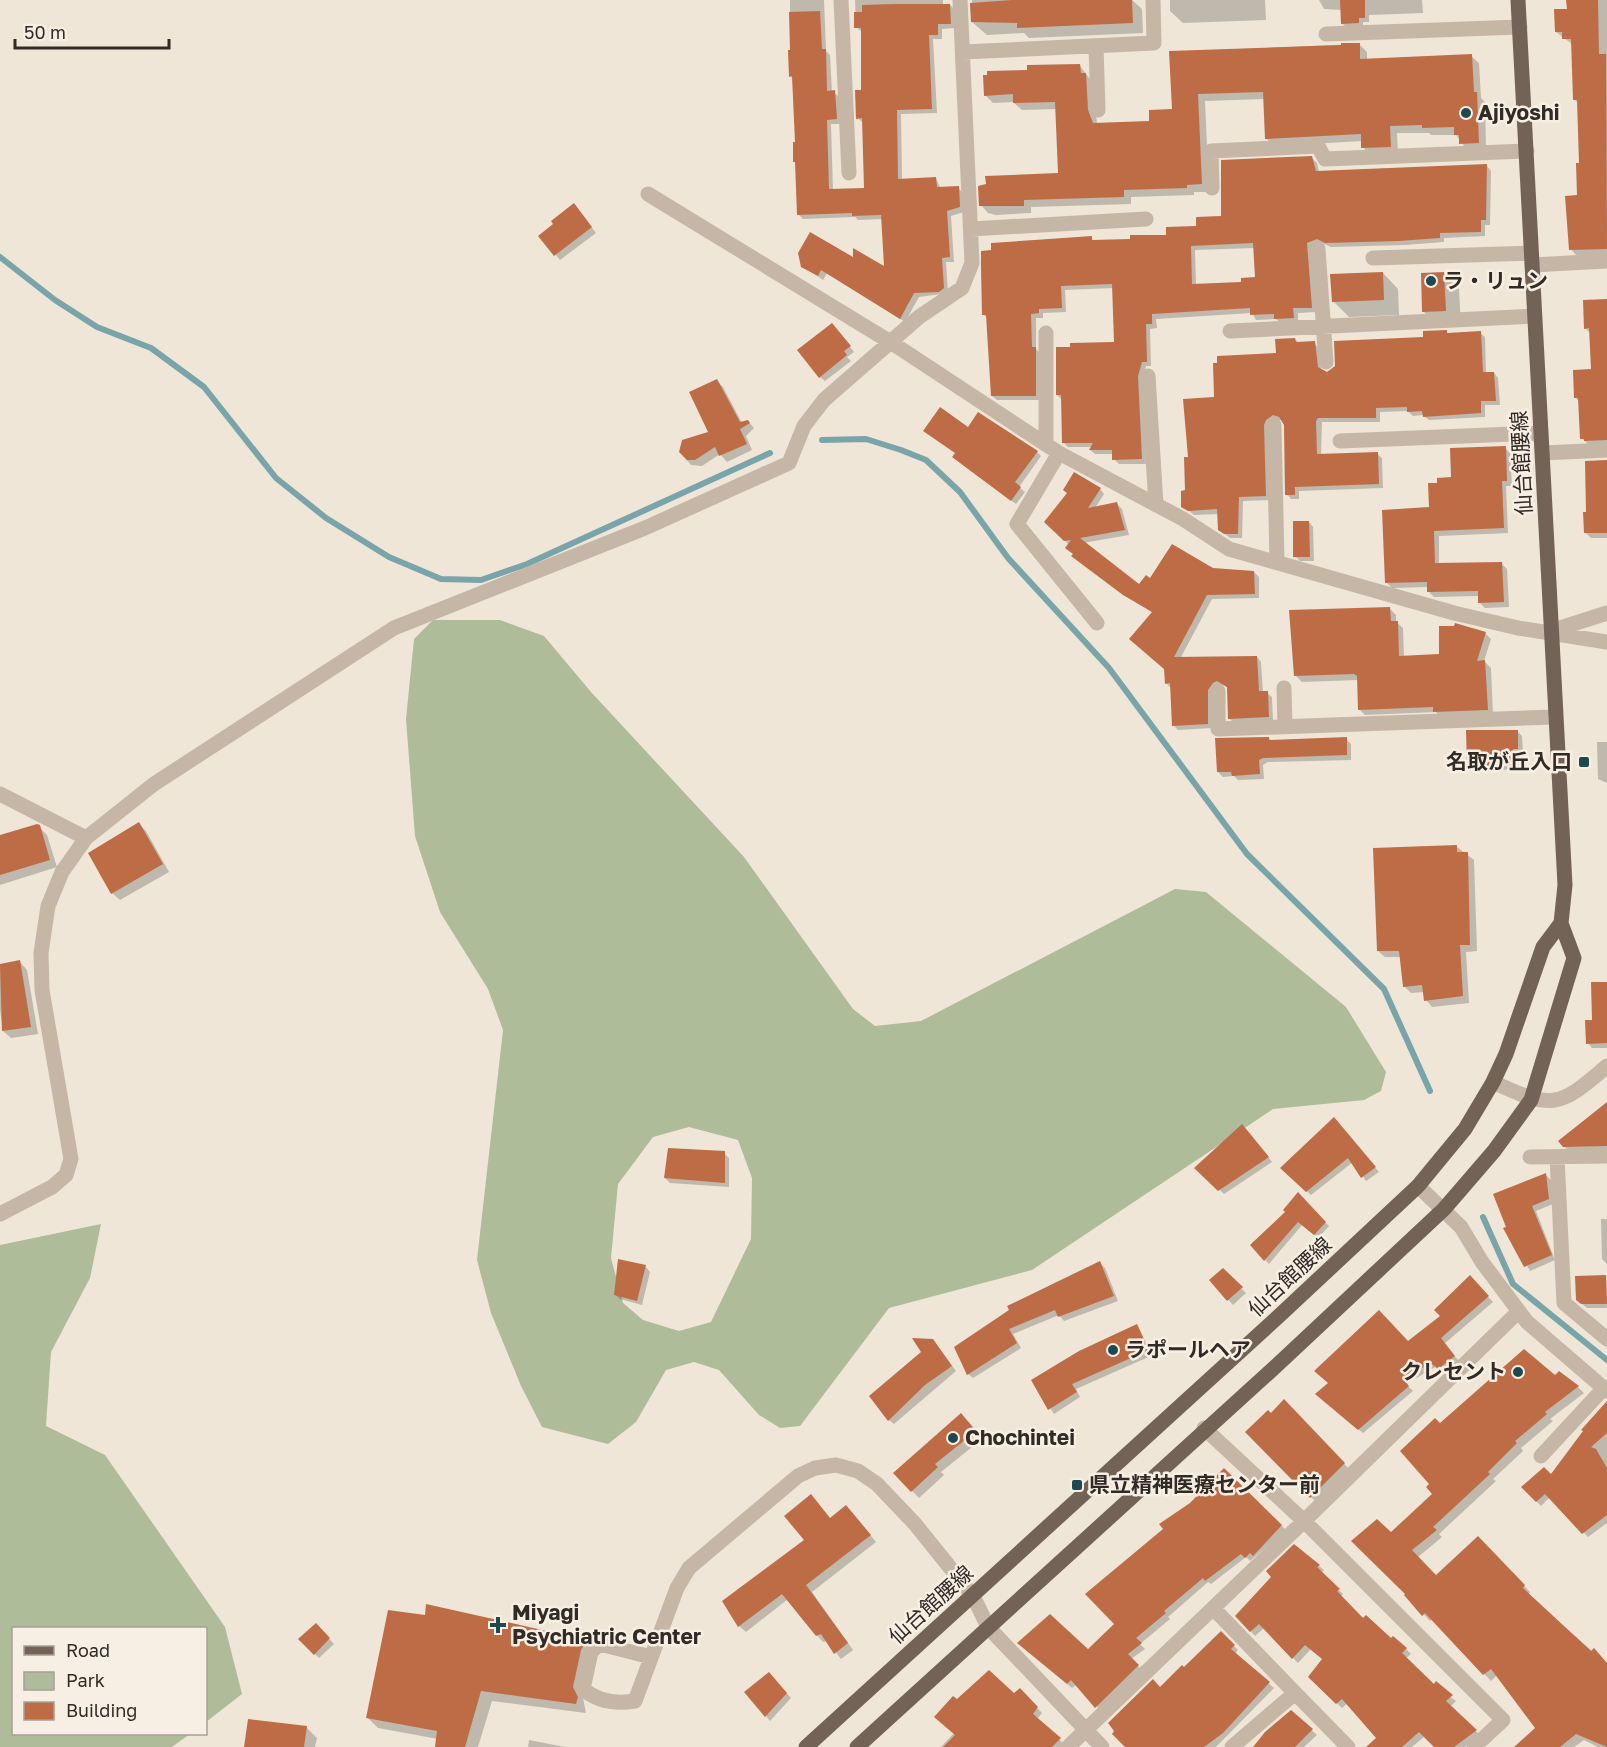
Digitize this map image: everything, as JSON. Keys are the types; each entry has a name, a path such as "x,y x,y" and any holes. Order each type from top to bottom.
{"main road":[{"name":"仙台館腰線","path":"857,1747 1204,1428 1275,1367 1444,1209 1494,1151 1531,1100 1574,958 1561,923 1566,885 1518,0"},
{"name":"仙台館腰線","path":"806,1747 1418,1186 1465,1129 1493,1082 1506,1054 1543,947 1561,923"}],"street":[{"path":"842,0 849,173"},
{"path":"0,1214 52,1186 66,1175 71,1159 42,990 41,953 48,906 62,872 86,838 154,784 394,628 645,528 789,463 804,426 824,400 892,343 919,317 962,288 972,263 960,0"},
{"path":"963,52 1154,43 1153,0"},
{"path":"1326,34 1520,27"},
{"path":"1096,46 1098,111"},
{"path":"1212,188 1211,151 1318,146 1325,159 1527,151"},
{"path":"648,194 892,343 1053,448 1229,549 1454,613 1518,628 1551,631 1607,642"},
{"path":"971,229 1146,219"},
{"path":"1318,249 1326,362"},
{"path":"1373,258 1607,261"},
{"path":"1230,331 1534,316"},
{"path":"1046,333 1053,448 1017,524 1097,623"},
{"path":"1148,376 1156,506"},
{"path":"1274,425 1277,562"},
{"path":"1340,441 1541,433"},
{"path":"1543,453 1607,450"},
{"path":"1551,631 1607,613"},
{"path":"1284,688 1285,728"},
{"path":"1218,691 1218,729 1556,717"},
{"path":"0,794 86,838"},
{"path":"1493,1082 1531,1100 1557,1100 1575,1094 1607,1066"},
{"path":"1530,1157 1607,1156"},
{"path":"1557,1157 1564,1303 1607,1339"},
{"path":"1418,1186 1461,1227 1482,1262 1518,1312 1606,1390 1541,1456"},
{"path":"1068,1747 1518,1312"},
{"path":"1204,1428 1304,1521 1503,1720 1474,1747"},
{"path":"651,1657 600,1644 591,1652 584,1689 594,1699 623,1703 635,1701 677,1588 689,1568 798,1476 815,1468 836,1465 858,1471 877,1484 915,1524 973,1596 988,1628 1102,1747"},
{"path":"1213,1608 1348,1747"},
{"path":"1232,1747 1295,1693"}],"green space":[{"path":"433,620 500,620 544,636 591,692 744,857 853,1009 875,1026 921,1021 1175,889 1206,892 1346,1007 1386,1072 1381,1091 1364,1100 1273,1109 1032,1270 889,1308 800,1426 780,1428 759,1415 719,1370 694,1362 666,1370 636,1422 608,1444 542,1427 521,1386 491,1313 477,1260 503,1030 488,989 440,912 415,836 406,719 414,639","holes":["689,1127 738,1140 752,1178 751,1239 711,1322 679,1331 643,1320 623,1303 611,1258 618,1184 653,1137"]},
{"path":"101,1224 90,1278 51,1352 46,1426 105,1455 225,1627 242,1694 207,1721 207,1627 12,1627 12,1735 189,1735 172,1747 0,1747 0,1245"}],"building":[{"path":"1012,0 1132,0 1133,23 1017,28 1017,23 971,22 970,3"},
{"path":"1340,0 1365,0 1365,18 1359,18 1359,23 1341,24"},
{"path":"1566,0 1598,0 1599,54 1606,54 1607,249 1569,250 1565,196 1577,195 1576,163 1579,163 1577,100 1573,100 1571,39 1562,39 1562,32 1555,32 1554,9 1567,9"},
{"path":"950,4 951,24 938,24 938,35 929,35 932,109 897,110 898,179 936,177 937,187 959,186 960,207 947,211 950,257 942,258 944,288 939,292 914,293 900,319 821,270 818,276 801,267 798,253 810,232 853,257 853,248 884,266 881,215 852,216 852,213 797,215 795,162 793,162 793,142 795,142 792,76 789,77 788,50 790,50 789,12 820,11 822,49 826,49 827,91 835,90 837,119 827,120 829,189 864,188 862,118 856,119 855,90 861,90 861,28 854,28 854,12 862,12 862,5"},
{"path":"1341,43 1360,43 1360,59 1472,54 1474,92 1477,92 1479,143 1459,144 1459,135 1454,135 1454,127 1422,128 1422,125 1390,126 1391,147 1361,148 1361,134 1265,139 1263,92 1198,94 1202,184 1187,185 1187,188 1124,190 1124,197 1024,200 1024,206 979,206 978,186 986,184 985,176 1058,173 1055,102 1013,103 1013,94 984,96 983,75 987,75 987,71 1027,70 1027,65 1080,64 1081,73 1086,73 1088,110 1093,123 1149,121 1149,110 1172,109 1169,51 1341,45"},
{"path":"1312,156 1316,171 1487,164 1486,220 1481,220 1481,232 1440,233 1440,238 1325,243 1317,239 1307,243 1312,308 1293,308 1294,318 1274,319 1274,314 1250,315 1250,308 1152,314 1152,324 1146,324 1147,362 1142,362 1138,376 1142,459 1112,460 1112,450 1089,450 1093,443 1062,443 1061,395 1056,395 1056,347 1070,347 1070,343 1114,342 1112,284 1061,286 1062,308 1039,309 1039,313 1031,314 1032,347 1036,347 1036,396 991,396 986,315 982,315 981,251 991,250 991,243 1092,236 1092,240 1130,239 1130,235 1166,235 1166,227 1196,226 1196,217 1221,216 1221,160","holes":["1253,243 1255,277 1241,278 1241,282 1192,284 1191,246"]},
{"path":"574,203 592,227 554,256 538,236 553,224 551,221"},
{"path":"1383,272 1384,300 1332,302 1330,274"},
{"path":"1444,272 1446,311 1422,312 1421,273"},
{"path":"1607,299 1607,440 1584,441 1580,439 1578,398 1574,398 1573,370 1591,369 1589,328 1584,329 1583,300"},
{"path":"832,323 851,346 844,351 847,355 819,378 797,350"},
{"path":"1447,330 1447,333 1481,331 1483,372 1494,372 1496,401 1481,401 1481,413 1423,417 1422,411 1407,412 1407,407 1376,408 1376,418 1318,418 1316,421 1317,454 1378,452 1379,484 1295,487 1295,495 1285,495 1284,425 1279,417 1273,415 1266,420 1264,425 1266,496 1239,497 1238,534 1224,534 1218,530 1217,509 1188,511 1181,507 1181,491 1185,490 1184,457 1188,457 1183,399 1214,397 1213,363 1217,363 1217,356 1276,353 1275,339 1295,338 1296,342 1315,341 1318,367 1327,372 1335,366 1334,341 1423,337 1423,331"},
{"path":"717,379 740,422 748,420 750,423 740,429 747,444 719,456 715,447 695,460 687,460 679,452 682,440 708,432 689,392"},
{"path":"940,407 968,427 978,412 1038,451 1015,482 1021,487 1011,501 952,457 955,453 923,431"},
{"path":"1506,446 1507,481 1502,481 1504,528 1434,531 1435,563 1502,562 1504,602 1478,603 1478,591 1427,592 1427,582 1385,583 1382,510 1429,507 1428,483 1437,483 1437,478 1451,477 1450,448"},
{"path":"1607,460 1607,533 1584,533 1585,461"},
{"path":"1074,472 1101,488 1088,508 1117,502 1125,530 1080,538 1139,584 1146,575 1150,578 1172,544 1213,568 1254,571 1255,594 1207,595 1174,657 1257,656 1259,691 1268,691 1269,717 1228,719 1227,687 1217,681 1208,690 1208,724 1172,726 1170,683 1165,684 1164,669 1129,639 1152,612 1123,595 1071,556 1073,554 1065,548 1071,540 1064,541 1044,522 1067,493 1063,490"},
{"path":"1293,521 1309,521 1310,557 1293,557"},
{"path":"1390,607 1391,621 1398,621 1399,656 1439,654 1439,626 1454,626 1455,623 1486,632 1477,661 1485,660 1488,710 1433,712 1433,707 1358,710 1357,676 1354,674 1294,676 1289,610"},
{"path":"1466,730 1518,730 1518,749 1513,749 1514,765 1467,767"},
{"path":"1269,737 1269,740 1347,737 1347,755 1263,758 1259,760 1260,774 1232,776 1231,772 1217,772 1215,738"},
{"path":"139,822 163,864 111,894 88,853"},
{"path":"40,825 50,860 0,875 0,835"},
{"path":"1457,845 1457,852 1468,852 1470,945 1460,945 1463,996 1424,1001 1422,985 1403,987 1399,951 1377,951 1373,848"},
{"path":"20,960 31,1027 2,1031 0,964"},
{"path":"1591,982 1607,982 1607,1043 1586,1044 1585,1020 1592,1020"},
{"path":"1607,1102 1607,1146 1563,1147 1558,1141"},
{"path":"1334,1117 1376,1167 1361,1178 1348,1158 1306,1192 1280,1168"},
{"path":"1242,1124 1269,1157 1218,1191 1194,1168"},
{"path":"668,1148 725,1151 725,1183 664,1178"},
{"path":"1546,1173 1549,1199 1532,1206 1552,1255 1524,1267 1503,1228 1506,1227 1493,1194"},
{"path":"1298,1192 1326,1222 1314,1235 1298,1222 1264,1261 1250,1245 1285,1212 1283,1210"},
{"path":"618,1259 646,1265 637,1301 614,1295"},
{"path":"1100,1261 1114,1296 1058,1317 1055,1310 1009,1329 1017,1343 967,1375 954,1347 1009,1310 1007,1306"},
{"path":"1223,1268 1243,1287 1227,1301 1209,1280"},
{"path":"1470,1275 1489,1296 1441,1338 1455,1356 1438,1369 1431,1363 1403,1379 1409,1386 1358,1430 1315,1394 1328,1383 1314,1371 1379,1310 1408,1341 1440,1316 1434,1310"},
{"path":"1606,1275 1607,1304 1581,1304 1576,1300 1575,1276"},
{"path":"1137,1324 1149,1350 1072,1384 1077,1392 1048,1410 1031,1380 1079,1351"},
{"path":"912,1338 933,1339 952,1366 925,1385 888,1421 869,1396 921,1352"},
{"path":"1524,1349 1555,1375 1559,1371 1579,1386 1545,1412 1547,1414 1515,1441 1517,1443 1488,1472 1490,1474 1433,1527 1437,1530 1412,1550 1436,1575 1478,1536 1525,1585 1523,1588 1591,1651 1594,1648 1607,1663 1607,1747 1576,1734 1560,1747 1514,1747 1535,1728 1491,1669 1483,1675 1425,1613 1422,1616 1405,1594 1351,1541 1377,1519 1391,1532 1432,1494 1426,1487 1429,1484 1400,1451 1435,1418 1440,1423"},
{"path":"1284,1399 1345,1463 1310,1498 1245,1432 1268,1410 1271,1413"},
{"path":"1607,1401 1607,1433 1591,1447 1596,1449 1607,1468 1607,1515 1582,1534 1545,1494 1536,1502 1521,1487 1544,1467 1551,1474 1583,1431 1581,1430"},
{"path":"961,1413 976,1431 935,1464 938,1467 911,1492 893,1473"},
{"path":"1224,1468 1282,1525 1253,1556 1250,1553 1245,1558 1241,1554 1205,1581 1203,1578 1136,1638 1142,1643 1128,1654 1139,1665 1095,1708 1071,1680 1067,1684 1017,1643 1050,1614 1088,1649 1114,1624 1085,1594 1163,1529 1159,1524 1190,1503"},
{"path":"811,1494 830,1518 846,1505 871,1535 806,1585 848,1643 834,1654 821,1634 816,1636 782,1594 738,1627 722,1601 804,1540 784,1516"},
{"path":"1294,1544 1320,1565 1317,1567 1340,1589 1337,1591 1363,1618 1366,1615 1391,1638 1393,1636 1407,1648 1402,1653 1434,1684 1436,1681 1453,1695 1446,1701 1477,1730 1454,1747 1434,1747 1419,1732 1402,1747 1366,1747 1376,1738 1342,1699 1336,1704 1308,1677 1322,1659 1305,1645 1292,1659 1259,1624 1250,1632 1235,1616 1271,1577 1266,1571"},
{"path":"426,1604 587,1640 581,1650 573,1687 578,1697 576,1704 481,1691 465,1747 435,1747 437,1731 366,1718 388,1610 425,1615"},
{"path":"316,1623 330,1638 314,1655 298,1639"},
{"path":"1221,1631 1235,1645 1231,1649 1270,1682 1223,1733 1204,1747 1125,1747 1112,1734 1114,1731 1108,1723 1153,1679 1160,1687"},
{"path":"989,1670 1014,1693 1020,1688 1038,1707 1033,1714 1061,1738 1052,1747 943,1747 955,1735 934,1717 953,1696 957,1699"},
{"path":"769,1672 787,1693 765,1717 744,1692"},
{"path":"1291,1710 1313,1729 1295,1747 1253,1747 1265,1732"},
{"path":"248,1719 307,1726 304,1747 244,1747"}],"waterway":[{"path":"0,257 55,300 97,327 151,348 204,387 276,478 326,518 389,557 441,579 481,580 527,564 770,453"},
{"path":"822,440 866,439 901,450 926,460 960,492 1008,558 1109,668 1247,854 1384,989 1430,1091"},
{"path":"1483,1217 1513,1284 1607,1360"}],"place":[{"name":"Ajiyoshi","path":"1466,113"},
{"name":"ラ・リュン","path":"1431,281"},
{"name":"名取が丘入口","path":"1584,762"},
{"name":"ラポールヘア","path":"1113,1350"},
{"name":"クレセント","path":"1518,1372"},
{"name":"Chochintei","path":"953,1438"},
{"name":"県立精神医療センター前","path":"1077,1485"},
{"name":"Miyagi Psychiatric Center","path":"498,1625"}]}
